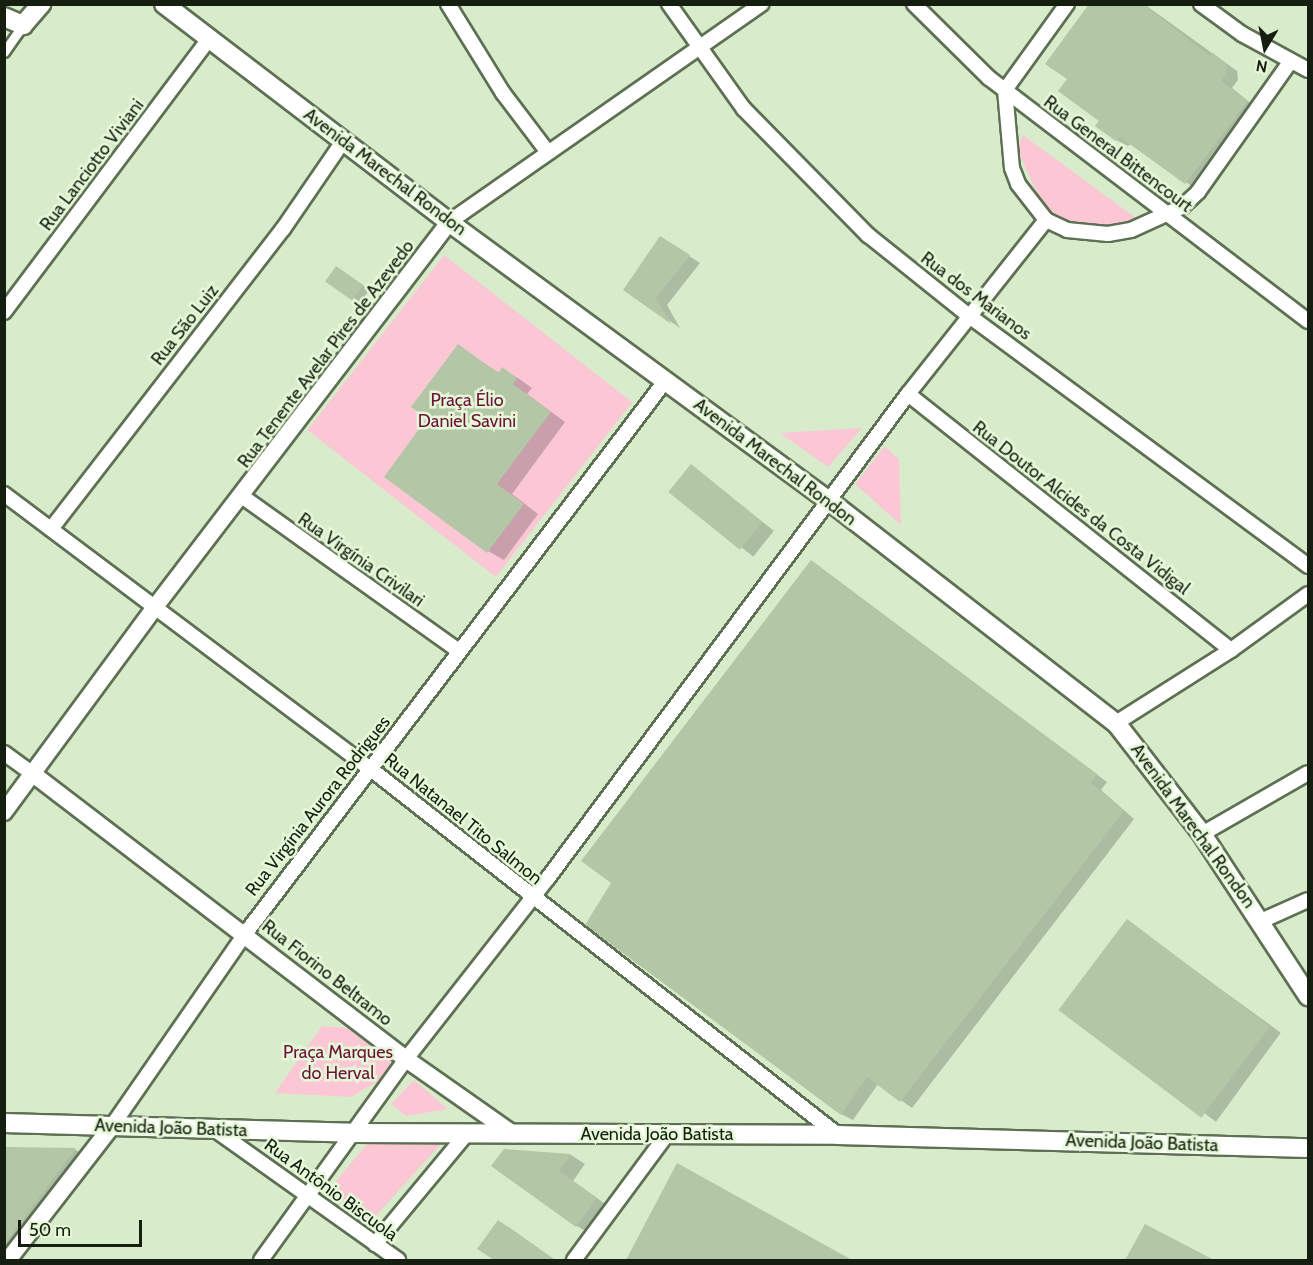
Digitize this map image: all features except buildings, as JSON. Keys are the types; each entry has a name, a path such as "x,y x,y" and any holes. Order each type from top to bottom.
{"main road":[{"path":"4,17 24,25 41,4"},
{"name":"Avenida Marechal Rondon","path":"164,4 449,222 828,500 1116,723 1202,834 1308,996"},
{"name":"Avenida João Batista","path":"4,1123 353,1133 838,1135 1308,1148"}],"street":[{"path":"448,4 503,93 547,151"},
{"name":"Rua dos Marianos","path":"669,4 698,49 744,109 796,166 868,235 968,315 1308,566"},
{"name":"Rua Tenente Avelar Pires de Azevedo","path":"4,813 155,607 243,497 449,222 547,151 761,4"},
{"name":"Rua General Bittencourt","path":"914,4 1005,90 1308,321"},
{"path":"1067,4 1005,90 1012,168 1029,202 1046,220 1067,230 1108,234 1131,230 1168,214 1198,192 1290,62"},
{"path":"1202,5 1290,62 1308,70"},
{"path":"4,52 24,25"},
{"name":"Rua Lanciotto Viviani","path":"4,312 209,39"},
{"name":"Rua São Luiz","path":"51,529 283,229 344,140"},
{"path":"261,1260 406,1059 532,898 968,315 1046,220"},
{"name":"Rua Virgínia Aurora Rodrigues","path":"8,1260 112,1126 244,934 372,770 459,651 666,380"},
{"name":"Rua Doutor Alcides da Costa Vidigal","path":"908,394 1231,650"},
{"name":"Rua Natanael Tito Salmon","path":"4,494 372,770 532,898 838,1135"},
{"name":"Rua Virgínia Crivilari","path":"243,497 459,651"},
{"path":"1116,723 1231,650 1308,594"},
{"name":"Rua Fiorino Beltramo","path":"4,753 406,1059 513,1134"},
{"path":"1202,834 1308,773"},
{"path":"1261,921 1308,900"},
{"name":"Rua Antônio Biscuola","path":"214,1129 398,1260"},
{"path":"375,1244 467,1133"},
{"path":"574,1260 668,1133"}],"green space":[{"path":"1023,135 1136,218 1104,229 1083,230 1049,211 1042,204 1017,149"},
{"name":"Praça Élio Daniel Savini","path":"444,255 632,402 496,577 307,430"},
{"path":"862,428 828,467 780,433"},
{"path":"885,446 899,460 901,525 855,484"},
{"name":"Praça Marques do Herval","path":"322,1026 348,1028 392,1063 377,1082 351,1097 275,1093"},
{"name":"Praça Marques do Herval","path":"414,1080 448,1109 406,1116 391,1104"},
{"path":"367,1144 441,1144 370,1222 328,1191"}]}
